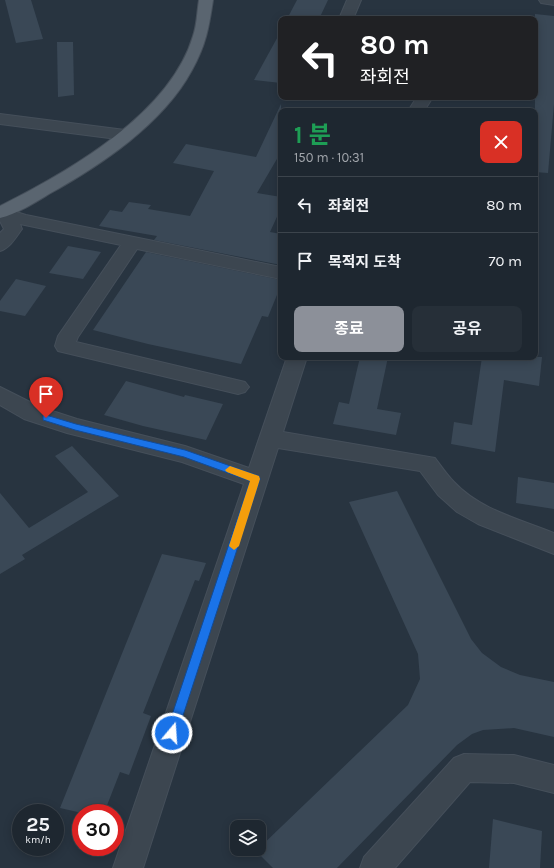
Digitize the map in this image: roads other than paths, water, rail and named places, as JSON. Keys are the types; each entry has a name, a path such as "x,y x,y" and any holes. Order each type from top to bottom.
{"main road":[{"path":"1,212 27,200 95,158 125,135 152,111 174,85 192,58 206,16 206,0"}],"street":[{"path":"347,16 354,0"},
{"path":"546,0 554,1"},
{"path":"0,119 125,135"},
{"path":"1,212 22,219 278,272"},
{"path":"0,244 13,229 9,220 1,212"},
{"path":"133,242 68,336 65,346 238,387"},
{"path":"128,868 296,360"},
{"path":"0,395 32,413 75,427 185,454 256,479"},
{"path":"269,438 427,464 446,489 464,505 486,517 517,528 554,544"},
{"path":"375,868 464,768 514,769 554,779"}]}
